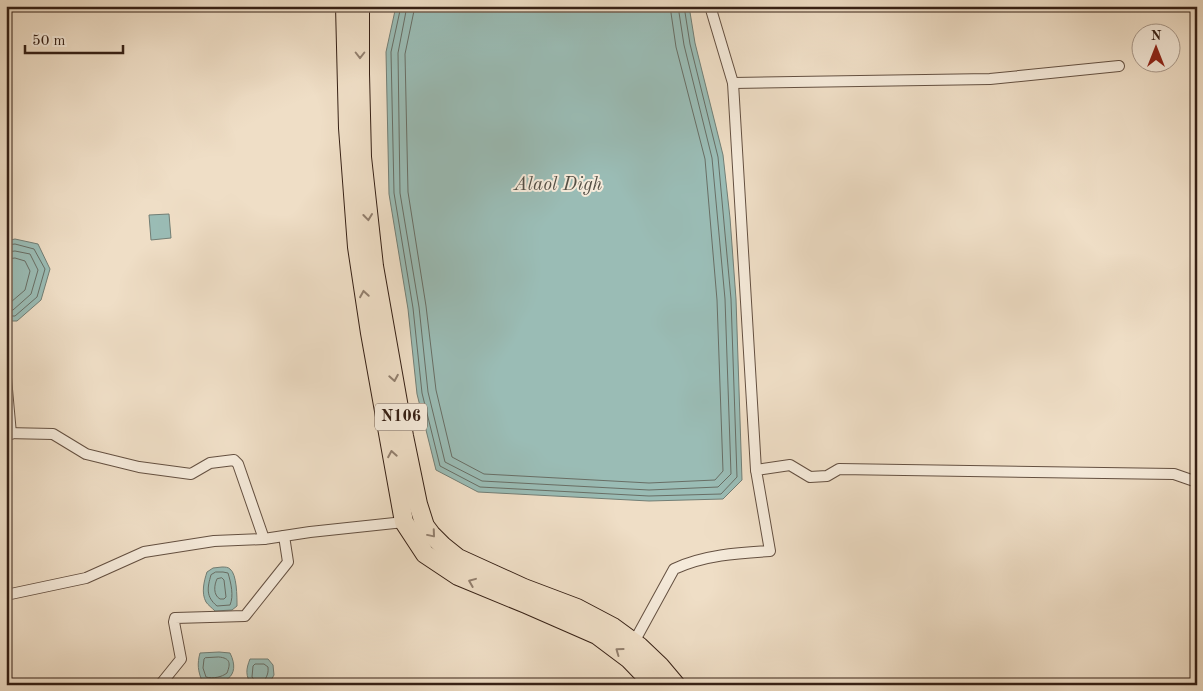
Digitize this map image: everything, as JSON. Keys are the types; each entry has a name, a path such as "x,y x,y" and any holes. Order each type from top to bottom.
{"highway":[{"name":"N106","path":"345,6 348,128 357,247 370,333 404,522 425,554 458,576 597,635 629,659 654,685"},
{"name":"N106","path":"360,6 362,157 374,266 404,436 418,504 425,526 443,546 458,558 515,584 577,608 613,628 634,642 660,666 676,685"}],"street":[{"path":"634,642 674,569 684,564 728,554 770,550 756,470 733,83 710,6"},
{"path":"733,83 990,79 1119,66"},
{"path":"6,378 9,434 53,434 86,454 138,467 192,474 210,463 234,460 238,464 264,539"},
{"path":"756,470 790,465 810,477 827,476 839,469 1174,474 1197,482"},
{"path":"6,596 86,578 144,552 214,541 264,539 404,522"},
{"path":"160,685 181,659 174,622 175,618 245,616 288,562 284,536"}],"water":[{"name":"Alaol Digh","path":"396,6 689,6 695,43 723,155 736,299 742,480 723,499 649,501 478,492 436,470 417,394 408,309 389,194 386,52"},
{"path":"169,214 171,238 151,240 149,215"},
{"path":"15,239 38,244 50,269 41,300 17,321 6,321 6,241"},
{"path":"213,568 229,568 234,576 237,606 232,610 215,611 204,598 204,583 207,572"},
{"path":"200,653 230,653 234,668 232,674 217,683 202,681 198,667"},
{"path":"250,659 268,659 273,665 274,675 270,682 265,685 252,685 248,679 247,672"}]}
